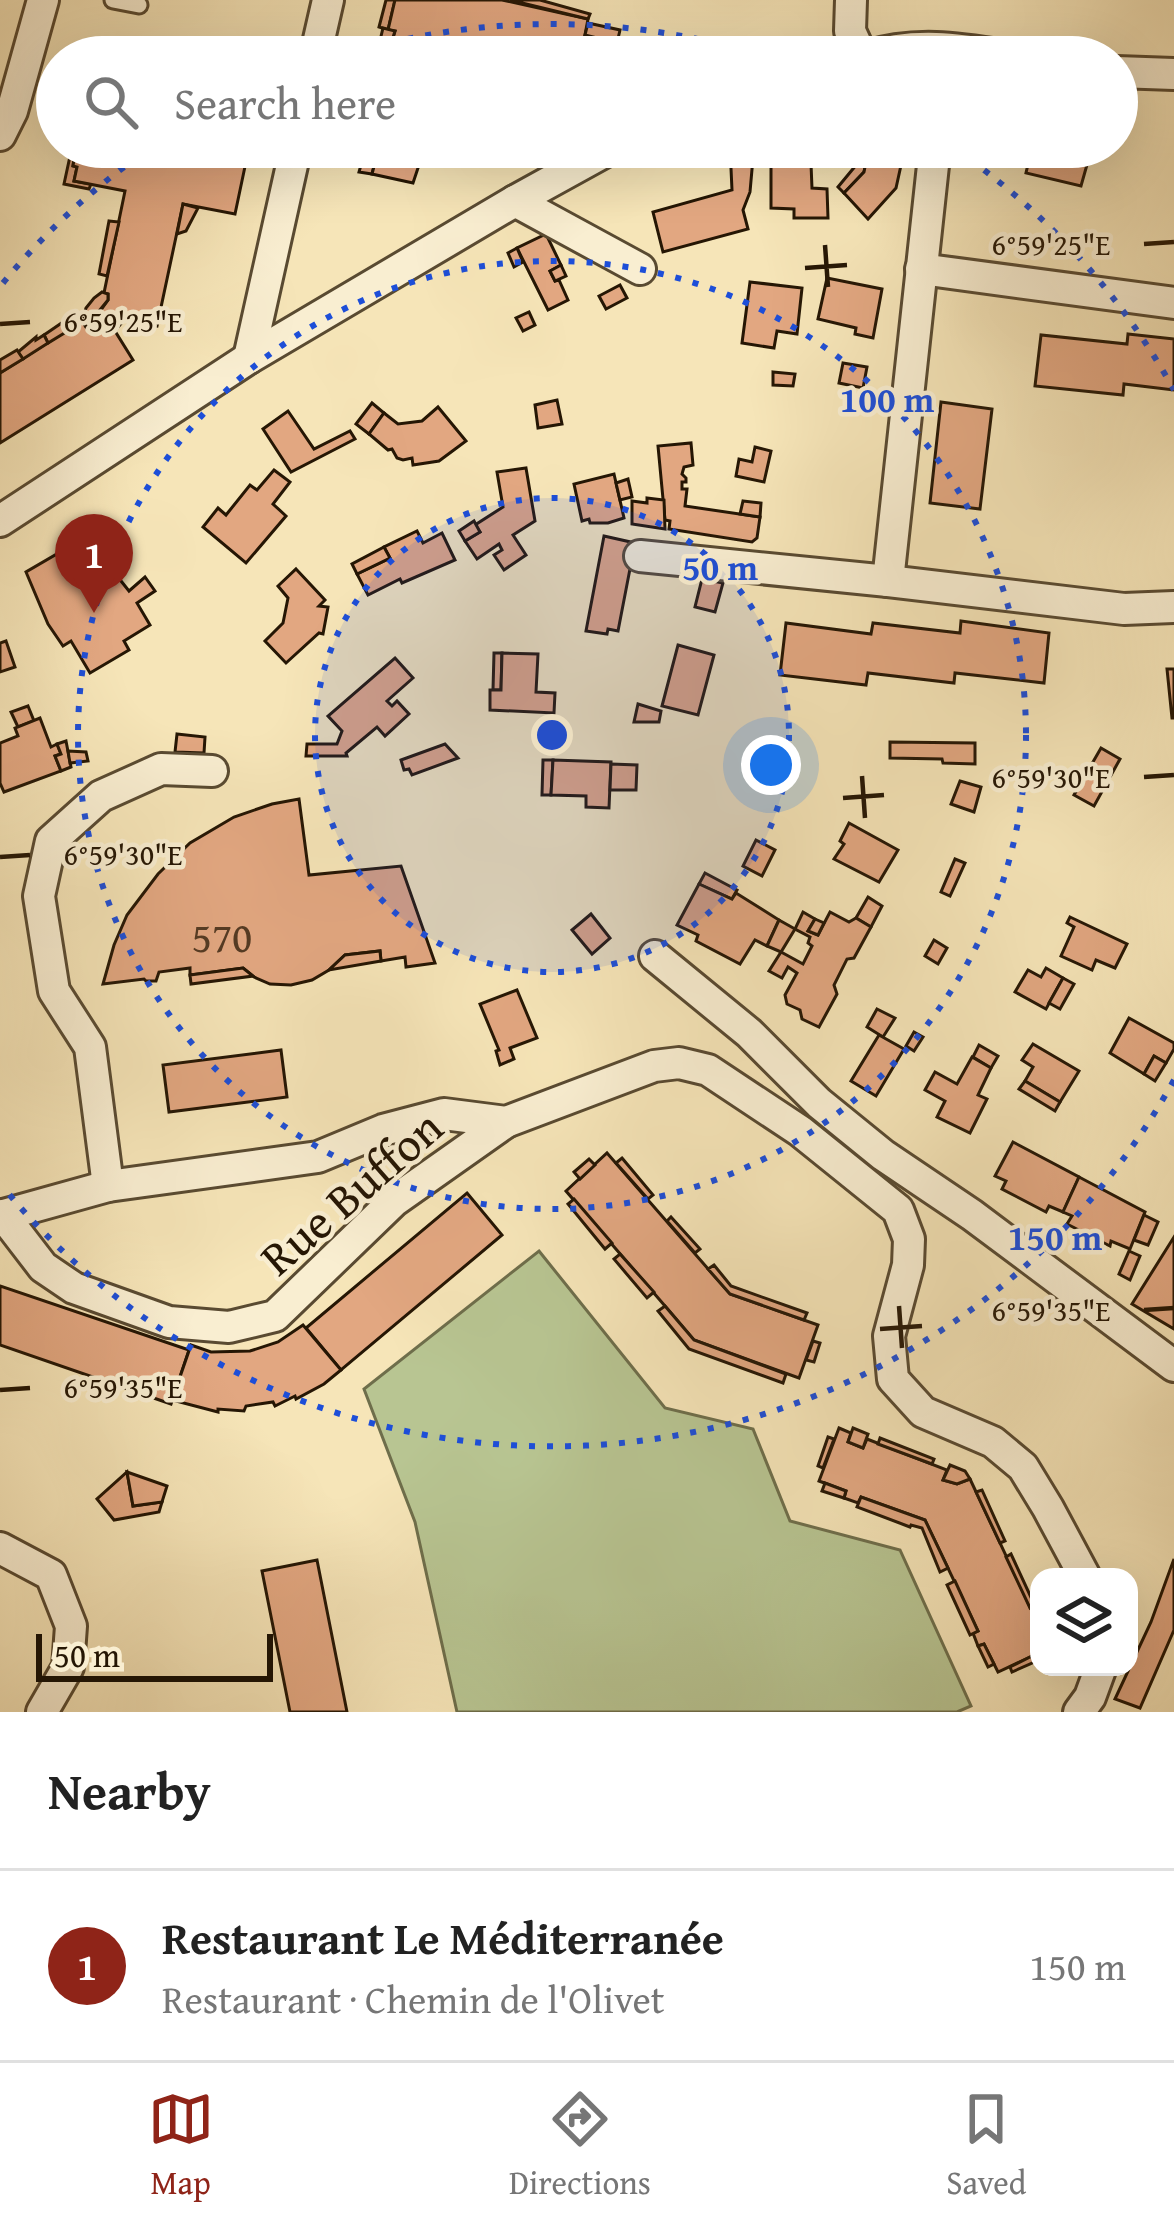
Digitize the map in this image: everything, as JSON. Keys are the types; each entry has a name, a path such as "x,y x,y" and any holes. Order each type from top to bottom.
{"street":[{"path":"3,122 34,42 43,0"},
{"path":"320,36 328,0"},
{"path":"851,0 853,36"},
{"path":"1138,73 1174,74"},
{"path":"249,358 291,168"},
{"path":"0,521 249,358 576,168"},
{"path":"888,580 932,168"},
{"path":"515,201 640,268"},
{"path":"921,269 1174,303"},
{"path":"640,556 1124,609 1174,607"},
{"path":"108,1186 90,1047 54,991 39,896 52,841 100,796 161,769 212,771"},
{"path":"656,956 883,1155 972,1215 1174,1366"},
{"name":"Rue Buffon","path":"506,1122 444,1114 383,1130 318,1157 108,1186 2,1216 43,1267 74,1288 169,1322 229,1327 275,1316 394,1201 506,1122 654,1066 679,1063 708,1070 800,1131 898,1210 909,1239 908,1265 890,1336 893,1379 923,1412 993,1442 1023,1467 1080,1568"},
{"path":"0,1548 51,1575 71,1626 68,1667 42,1712"},
{"path":"1079,1712 1098,1676"}],"lane":[{"path":"113,0 139,5"}],"green space":[{"path":"539,1251 665,1408 753,1429 790,1521 900,1550 971,1706 957,1712 457,1712 415,1522 364,1389"}],"building":[{"path":"386,0 395,0 388,30 379,27"},
{"path":"395,0 502,0 588,19 585,35 589,36 393,36 395,31 388,30"},
{"path":"510,0 540,0 590,14 588,19"},
{"path":"588,23 620,30 619,36 585,35"},
{"path":"67,168 77,168 74,181 91,184 89,189 64,184"},
{"path":"77,168 245,168 235,214 183,204 157,326 123,321 115,331 133,360 0,443 0,373 82,321 86,327 91,324 108,300 104,293 125,191 74,181"},
{"path":"374,168 418,168 413,183 372,174"},
{"path":"731,168 752,168 743,210 748,229 663,252 653,212 732,190"},
{"path":"771,168 811,168 812,188 827,189 828,218 794,218 794,209 771,208"},
{"path":"854,168 865,168 844,193 838,187"},
{"path":"865,168 900,168 896,188 868,219 844,193"},
{"path":"1027,168 1086,168 1081,186 1026,173"},
{"path":"183,204 198,208 186,231 177,234"},
{"path":"109,221 119,222 107,276 99,274"},
{"path":"546,234 561,265 550,271 568,300 548,310 517,248"},
{"path":"517,248 523,262 514,267 508,253"},
{"path":"561,265 566,276 555,281 550,271"},
{"path":"827,278 882,289 873,338 855,334 856,328 818,319"},
{"path":"750,282 802,288 797,334 777,331 774,348 742,343"},
{"path":"620,285 627,298 606,309 599,296"},
{"path":"102,292 108,300 86,327 82,321 86,308"},
{"path":"529,312 535,325 523,331 516,318"},
{"path":"66,320 71,329 48,343 44,335"},
{"path":"1128,334 1174,339 1174,390 1124,384 1123,395 1035,386 1041,335 1127,344"},
{"path":"44,335 48,343 23,359 18,352"},
{"path":"17,350 23,359 0,373 0,360"},
{"path":"843,363 867,367 863,388 839,383"},
{"path":"773,372 795,374 793,386 773,385"},
{"path":"557,400 562,424 538,428 535,405"},
{"path":"941,402 992,409 980,509 930,503"},
{"path":"372,403 384,413 369,434 356,424"},
{"path":"438,407 466,441 439,461 413,465 412,458 397,458 369,434 384,413 398,424 422,421"},
{"path":"288,411 314,449 350,431 355,439 291,472 263,429"},
{"path":"691,443 693,465 684,467 682,474 686,478 682,482 682,489 687,489 685,506 760,517 752,542 669,529 658,446"},
{"path":"755,447 771,451 764,482 736,476 739,459 752,462"},
{"path":"526,468 535,521 513,535 526,555 504,570 494,555 502,550 499,544 477,559 465,541 480,532 475,525 503,507 497,472"},
{"path":"274,470 290,482 273,504 286,516 246,563 203,527 218,508 226,515 250,485 257,490"},
{"path":"614,474 624,518 608,523 582,521 574,484"},
{"path":"628,479 632,497 620,500 616,483"},
{"path":"647,498 664,500 665,529 632,524 632,501 647,503"},
{"path":"743,501 761,503 760,517 740,514"},
{"path":"474,521 480,532 465,541 459,531"},
{"path":"417,531 423,543 442,533 455,560 368,595 357,574 390,558 384,547"},
{"path":"604,536 635,543 618,631 608,629 607,634 586,631"},
{"path":"86,537 129,591 145,577 155,591 137,603 150,625 124,641 129,650 90,673 71,641 63,646 48,624 26,572"},
{"path":"384,547 390,558 357,574 352,564"},
{"path":"296,569 325,600 319,606 328,607 323,634 286,663 265,641 283,623 288,598 278,586"},
{"path":"702,579 723,583 715,612 695,607"},
{"path":"961,621 1049,633 1044,683 955,673 954,683 868,673 866,685 780,675 786,623 871,634 873,623 960,633"},
{"path":"6,641 15,667 0,672 0,643"},
{"path":"678,645 714,655 698,715 662,706"},
{"path":"494,653 502,653 501,690 493,690"},
{"path":"502,653 538,654 536,692 555,693 554,713 490,710 490,690 501,690"},
{"path":"395,658 413,678 387,701 392,706 397,701 409,714 385,736 377,727 347,756 306,756 307,744 337,744 342,731 328,716"},
{"path":"1167,669 1174,669 1174,718 1172,718"},
{"path":"638,704 661,711 659,722 634,722"},
{"path":"28,706 34,721 18,727 11,712"},
{"path":"40,718 51,747 57,744 61,754 55,756 61,771 4,792 0,743 18,736 15,728"},
{"path":"177,734 205,737 204,753 175,752"},
{"path":"66,741 71,767 61,771 55,756 61,754 57,744"},
{"path":"890,742 975,743 975,764 890,758"},
{"path":"445,744 458,758 412,775 404,770 401,760"},
{"path":"1101,748 1120,759 1094,806 1074,795"},
{"path":"68,751 86,752 88,761 70,763"},
{"path":"543,760 553,760 551,795 542,795"},
{"path":"553,760 611,762 609,808 586,807 586,796 551,795"},
{"path":"611,764 637,765 636,790 610,790"},
{"path":"960,781 981,787 974,812 951,804"},
{"path":"299,799 309,875 401,866 435,963 406,967 405,957 381,961 380,951 345,955 312,980 291,985 270,984 243,968 190,975 190,968 159,972 156,981 103,984 127,915 158,874 190,843 234,817"},
{"path":"849,823 898,850 879,882 834,859"},
{"path":"756,840 775,850 762,876 743,866"},
{"path":"955,859 965,863 950,896 941,892"},
{"path":"705,873 737,890 732,899 699,884"},
{"path":"699,884 732,899 736,893 779,920 767,946 755,940 740,964 696,941 698,935 677,925"},
{"path":"868,897 882,906 871,927 856,918"},
{"path":"803,912 815,919 808,931 818,935 830,912 871,927 854,958 847,959 834,985 837,994 819,1027 787,1004 785,995 797,973 788,967 782,978 769,971 781,952 803,964 812,946 810,937 795,929"},
{"path":"591,914 610,938 592,954 572,930"},
{"path":"1070,917 1127,944 1115,968 1096,960 1092,970 1061,956 1074,927 1067,923"},
{"path":"815,919 824,923 818,935 808,931"},
{"path":"779,920 795,929 781,952 767,946"},
{"path":"934,940 947,948 938,964 925,956"},
{"path":"380,951 381,961 329,970 345,955"},
{"path":"243,968 253,976 191,984 190,975"},
{"path":"1046,968 1063,978 1046,1009 1015,992 1028,970 1041,977"},
{"path":"1063,978 1074,984 1060,1009 1049,1003"},
{"path":"517,990 537,1038 510,1048 514,1059 500,1065 499,1050 480,1004"},
{"path":"877,1009 895,1018 883,1037 867,1027"},
{"path":"1129,1018 1174,1043 1166,1063 1154,1056 1144,1074 1110,1053"},
{"path":"914,1032 923,1037 914,1051 906,1046"},
{"path":"879,1035 904,1049 876,1096 851,1081"},
{"path":"1033,1044 1079,1071 1060,1102 1025,1081 1033,1067 1022,1060"},
{"path":"979,1045 998,1056 991,1068 973,1057"},
{"path":"281,1050 287,1097 169,1112 163,1065"},
{"path":"1154,1056 1166,1063 1155,1081 1144,1074"},
{"path":"972,1057 991,1068 978,1095 987,1099 970,1133 937,1117 945,1101 925,1090 935,1072 957,1084"},
{"path":"1025,1081 1060,1102 1055,1111 1019,1089"},
{"path":"1013,1142 1079,1177 1063,1212 1049,1206 1046,1212 1002,1189 1006,1181 995,1176"},
{"path":"607,1153 730,1294 818,1325 799,1378 694,1340 566,1191"},
{"path":"622,1158 653,1195 648,1199 616,1163"},
{"path":"589,1159 595,1165 580,1179 574,1172"},
{"path":"1079,1177 1145,1212 1130,1249 1111,1241 1110,1246 1067,1224 1072,1216 1063,1212"},
{"path":"467,1193 502,1235 341,1370 306,1328"},
{"path":"574,1199 612,1243 605,1249 568,1204"},
{"path":"1144,1215 1158,1222 1148,1245 1134,1240"},
{"path":"671,1217 700,1249 695,1253 667,1221"},
{"path":"1174,1237 1174,1329 1132,1304"},
{"path":"1129,1251 1140,1256 1130,1280 1119,1274"},
{"path":"620,1254 654,1292 647,1298 614,1259"},
{"path":"714,1265 731,1286 807,1313 804,1320 730,1294 708,1269"},
{"path":"0,1286 189,1350 171,1404 0,1345"},
{"path":"665,1306 694,1340 786,1374 783,1383 689,1349 658,1311"},
{"path":"303,1325 341,1370 324,1384 296,1399 275,1406 273,1402 246,1406 244,1411 218,1412 172,1400 191,1345 211,1352 250,1351 278,1342"},
{"path":"813,1341 820,1343 814,1362 806,1360"},
{"path":"839,1428 851,1433 848,1442 863,1448 867,1439 947,1470 943,1480 957,1484 970,1479 1030,1607 1030,1657 998,1672 984,1644 978,1646 973,1633 978,1631 925,1520 861,1497 858,1503 844,1498 846,1491 819,1481"},
{"path":"853,1428 868,1434 863,1448 848,1442"},
{"path":"828,1437 834,1439 823,1468 818,1466"},
{"path":"880,1438 934,1459 932,1464 878,1444"},
{"path":"950,1465 965,1471 970,1479 957,1484 943,1480"},
{"path":"127,1472 133,1506 162,1502 159,1512 114,1520 97,1499"},
{"path":"127,1472 167,1486 162,1502 133,1506"},
{"path":"825,1483 846,1491 844,1498 822,1491"},
{"path":"982,1490 1005,1541 1000,1543 976,1492"},
{"path":"861,1497 925,1520 948,1568 940,1572 922,1528 857,1507"},
{"path":"1011,1554 1030,1595 1030,1608 1006,1557"},
{"path":"1174,1559 1174,1630 1140,1708 1115,1699 1126,1676 1138,1676 1138,1650"},
{"path":"317,1560 347,1712 290,1712 262,1571"},
{"path":"955,1581 978,1631 970,1635 947,1585"},
{"path":"984,1644 994,1664 988,1667 978,1646"},
{"path":"1030,1657 1030,1664 1012,1672 1010,1667"}],"place":[{"name":"Restaurant Le Méditerranée","path":"94,613"}]}
